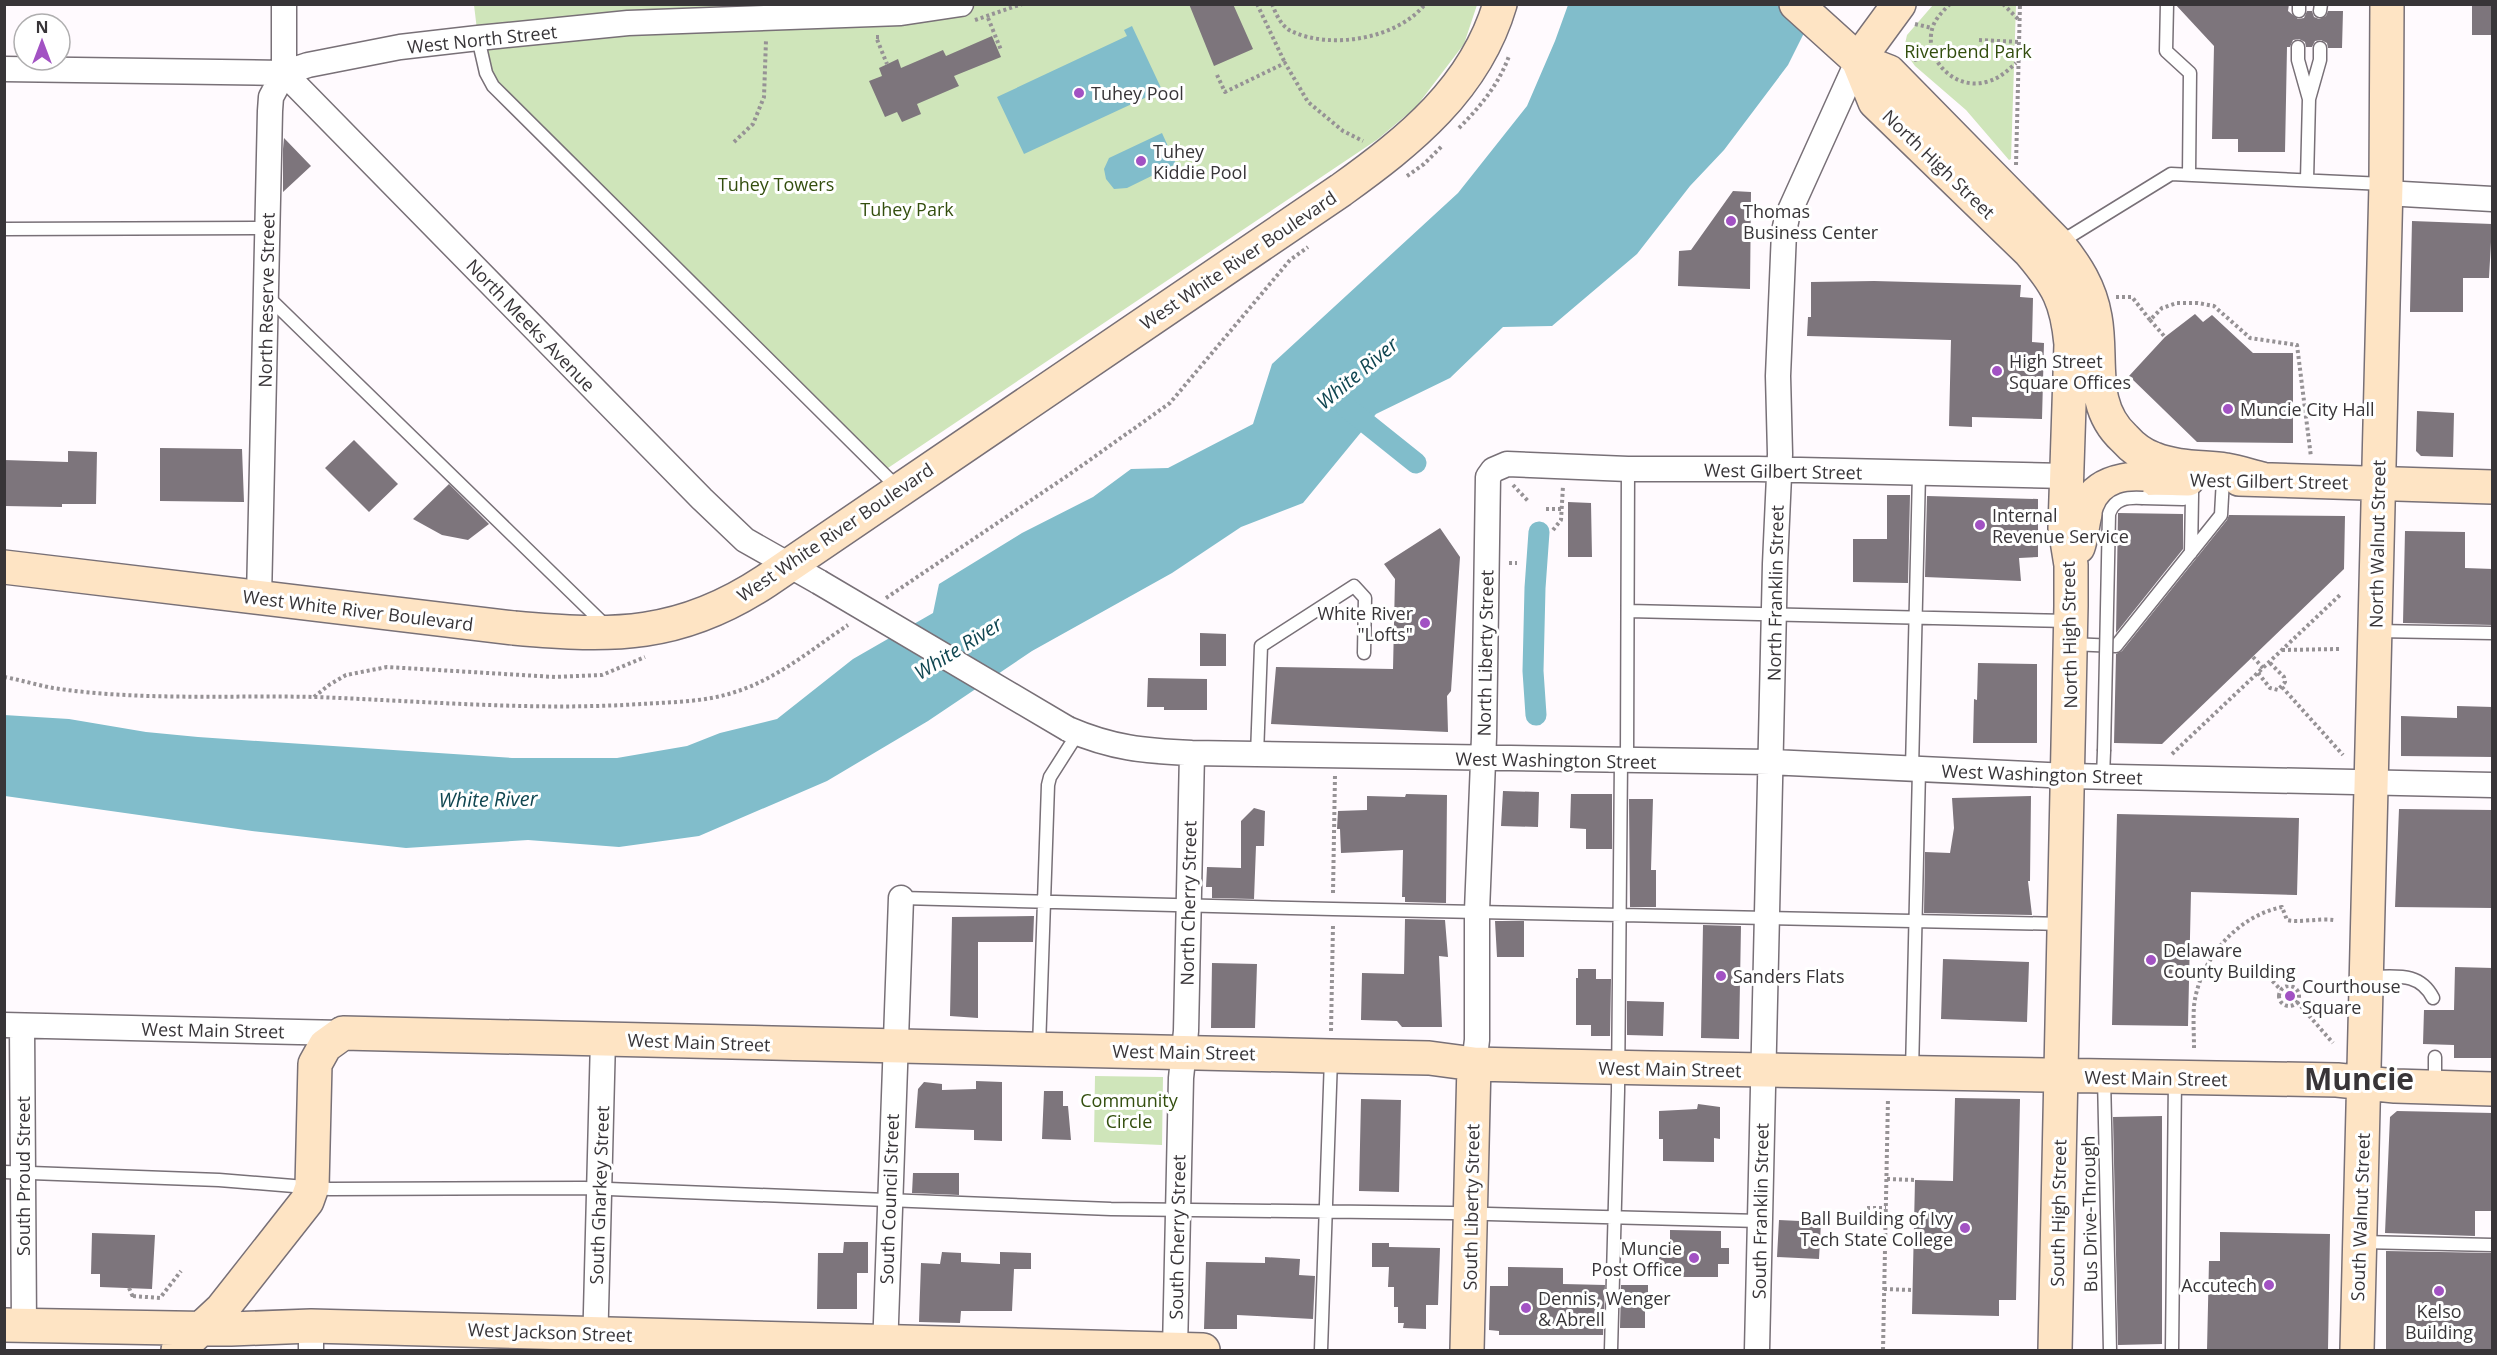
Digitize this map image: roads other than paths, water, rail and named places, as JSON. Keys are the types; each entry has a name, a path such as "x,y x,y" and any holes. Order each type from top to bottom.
{"main road":[{"name":"West White River Boulevard","path":"4,567 514,628 582,634 614,634 651,629 717,608 745,594 1341,190 1392,153 1437,113 1472,66 1500,4"},
{"name":"North High Street","path":"1796,4 1857,60 1889,72 2058,244 2076,266 2086,285 2095,317 2102,405 2118,434 2134,448 2154,459 2181,466 2229,470 2262,479"},
{"name":"North Walnut Street","path":"2364,1084 2385,189 2387,4"},
{"path":"1857,60 1904,14"},
{"name":"North High Street","path":"1857,60 1875,102 2030,252 2049,274 2062,297 2068,319 2071,344 2065,528 2071,565 2071,633 2061,1076"},
{"name":"West Gilbert Street","path":"2071,565 2088,504 2096,493 2114,483 2134,479 2202,485 2262,479 2493,487"},
{"path":"178,1350 222,1309 307,1201 312,1187 315,1064 325,1046 343,1033"},
{"name":"West Main Street","path":"343,1033 1429,1058 1474,1064 1764,1071 2337,1080 2364,1084 2435,1072 2493,1089"},
{"name":"South Liberty Street","path":"1467,1350 1474,1064"},
{"name":"South High Street","path":"2055,1350 2061,1076"},
{"name":"South Walnut Street","path":"2356,1350 2364,1084"},
{"name":"West Jackson Street","path":"14,1325 201,1328 311,1338 1184,1350"}],"street":[{"name":"North Reserve Street","path":"259,598 271,98 284,73 284,4"},
{"name":"West North Street","path":"4,69 284,73 308,65 400,47 478,38 628,23 764,20 961,4"},
{"name":"North Franklin Street","path":"1764,1071 1778,470 1778,376 1784,232 1787,217 1857,60"},
{"name":"North Meeks Avenue","path":"284,73 702,499 745,540 788,564"},
{"path":"2385,189 2493,199"},
{"name":"West Gilbert Street","path":"1504,473 1628,469 2066,476"},
{"name":"North Liberty Street","path":"1474,1064 1477,1040 1477,911 1488,477 1493,470 1504,473"},
{"name":"West Washington Street","path":"788,564 1073,731 1095,741 1143,751 1257,755 1770,762 2069,776 2493,785"},
{"name":"North Cherry Street","path":"1184,1052 1192,753"},
{"name":"South Council Street","path":"885,1347 893,1068 896,1047 901,898"},
{"name":"West Main Street","path":"13,1026 343,1033"},
{"name":"South Proud Street","path":"13,1026 14,1325"},
{"name":"South Gharkey Street","path":"595,1342 603,1039"},
{"name":"South Cherry Street","path":"1184,1052 1181,1078 1178,1209 1184,1350"},
{"name":"South Franklin Street","path":"1757,1350 1764,1071"}],"lane":[{"path":"2167,4 2166,51 2190,73 2189,175"},
{"path":"478,38 486,73 493,86 898,489"},
{"path":"2298,47 2298,60 2309,99"},
{"path":"2307,180 2309,99 2320,60 2320,48"},
{"path":"2058,244 2171,174 2307,180 2385,189"},
{"path":"4,229 268,228"},
{"path":"266,295 614,634"},
{"path":"1611,1350 1619,915 1628,611 1628,469"},
{"path":"1912,1074 1919,473"},
{"path":"1628,611 1916,618 2071,633 2116,646 2221,515 2202,485"},
{"path":"2103,777 2109,514 2114,503 2123,499 2183,499 2202,485"},
{"path":"2191,553 2202,485"},
{"path":"1257,755 1261,646 1354,586 1365,598 1364,653"},
{"path":"2375,631 2493,633"},
{"path":"1039,1049 1048,785 1073,731"},
{"path":"901,898 2065,924"},
{"path":"2366,977 2413,978 2427,987 2433,998"},
{"path":"1321,1350 1331,1056"},
{"name":"Bus Drive-Through","path":"2104,1077 2110,1350"},
{"path":"2172,1350 2175,1078"},
{"path":"13,1172 219,1180 312,1187 599,1189 1111,1209 1470,1213 1760,1221"},
{"path":"2359,1242 2493,1245"}],"water":[{"name":"White River","path":"1568,5 1818,5 1788,65 1724,150 1690,186 1637,254 1552,326 1503,327 1450,378 1376,414 1303,503 1241,527 1172,573 1032,651 928,721 827,781 699,836 619,847 528,840 406,848 252,831 5,796 4,715 69,719 146,732 198,737 512,758 617,758 687,746 720,733 777,719 853,659 933,613 939,584 1022,533 1093,497 1131,469 1168,468 1253,424 1272,364 1458,193 1527,106"},
{"name":"Tuhey Pool","path":"1132,26 1162,90 1024,154 997,97 1127,36 1124,30"},
{"name":"Tuhey Kiddie Pool","path":"1162,133 1176,164 1127,188 1114,189 1106,179 1104,169 1109,158"}],"waterway":[{"name":"White River","path":"1346,407 1416,463"},
{"path":"1536,715 1533,671 1539,532"}],"place":[{"name":"Tuhey Pool","path":"1079,93"},
{"name":"Tuhey Kiddie Pool","path":"1141,161"},
{"name":"Thomas Business Center","path":"1731,221"},
{"name":"High Street Square Offices","path":"1997,371"},
{"name":"Muncie City Hall","path":"2228,409"},
{"name":"Internal Revenue Service","path":"1980,525"},
{"name":"White River \"Lofts\"","path":"1425,623"},
{"name":"Delaware County Building","path":"2151,960"},
{"name":"Sanders Flats","path":"1721,976"},
{"name":"Courthouse Square","path":"2290,996"},
{"name":"Ball Building of Ivy Tech State College","path":"1965,1228"},
{"name":"Muncie Post Office","path":"1694,1258"},
{"name":"Accutech","path":"2269,1285"},
{"name":"Kelso Building","path":"2439,1291"},
{"name":"Dennis, Wenger & Abrell","path":"1526,1308"}],"district":[{"name":"Muncie","path":"2359,1078"}],"park label":[{"name":"Riverbend Park","path":"1968,51"},
{"name":"Tuhey Towers","path":"776,184"},
{"name":"Tuhey Park","path":"907,209"},
{"name":"Community Circle","path":"1129,1110"}]}
